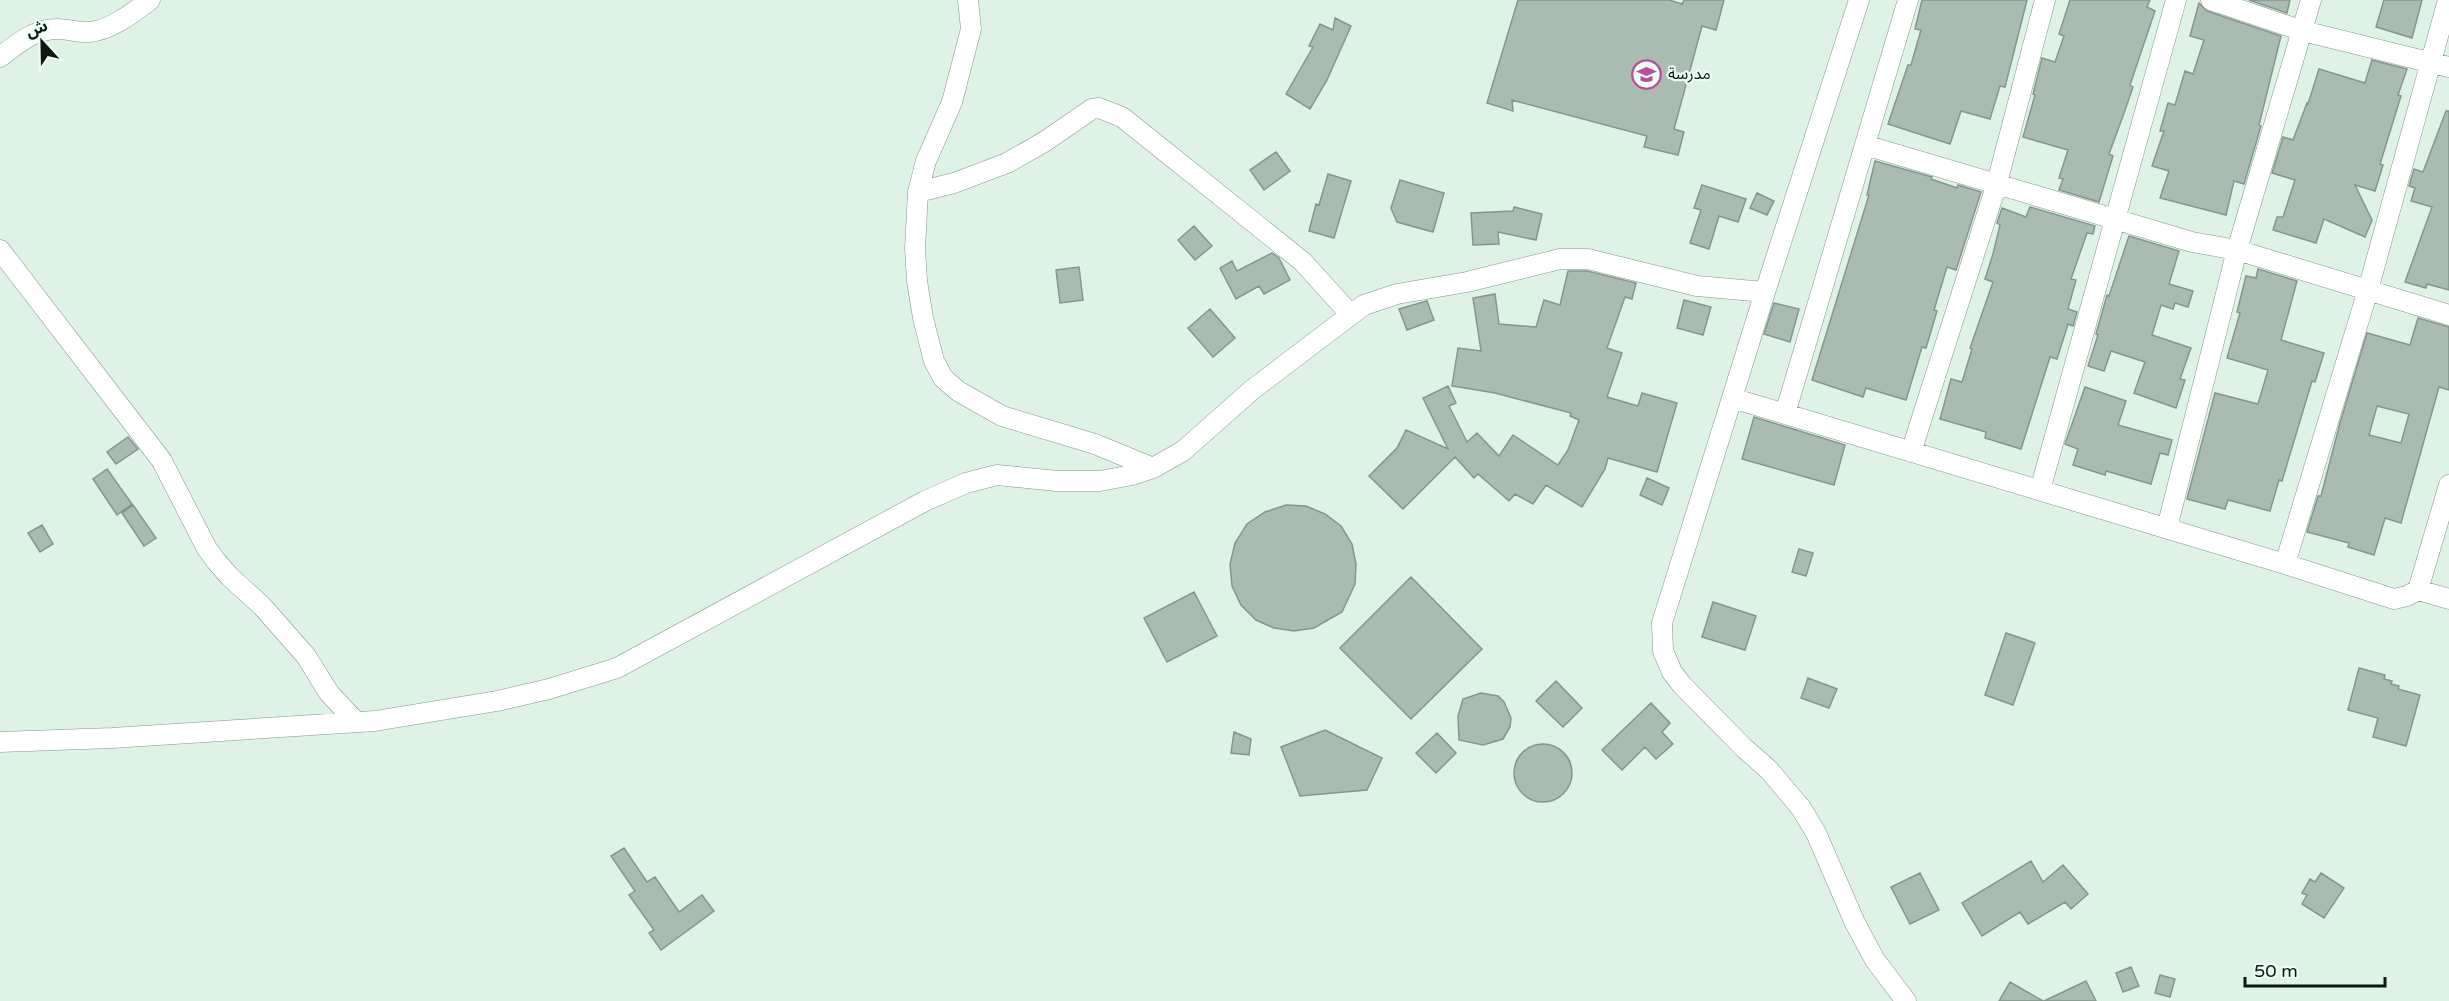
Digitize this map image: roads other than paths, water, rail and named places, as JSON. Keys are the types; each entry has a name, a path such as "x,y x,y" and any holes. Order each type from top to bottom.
{"street":[{"path":"0,57 21,40 35,34 57,29 90,32 100,29 150,0"},
{"path":"968,0 971,29 952,102 926,161 918,192 915,248 917,280 927,340 934,361 943,378 968,397 1002,416 1095,444 1153,468"},
{"path":"1859,0 1662,623 1663,651 1667,662 1682,685 1769,770 1801,808 1815,833 1854,923 1875,960 1906,1001"},
{"path":"1785,414 1908,0"},
{"path":"1911,452 1997,183 2045,0"},
{"path":"2040,490 2175,0"},
{"path":"2211,0 2303,31 2440,64"},
{"path":"2167,528 2237,250 2311,0"},
{"path":"2285,564 2368,290 2440,64 2448,0"},
{"path":"918,192 954,183 1007,163 1073,124 1087,112 1099,108 1122,117 1303,262 1350,314"},
{"path":"1865,145 2192,242 2237,250 2449,315"},
{"path":"0,250 162,461 206,547 216,561 262,606 291,639 306,657 329,693 356,722"},
{"path":"0,742 112,738 356,722 496,701 603,674 925,501 966,483 997,475 1056,481 1100,482 1153,468 1183,452 1235,403 1350,314 1377,300 1397,294 1467,282 1573,258 1697,286 1765,292"},
{"path":"1732,398 2167,528 2394,599 2407,597 2418,590 2449,485"},
{"path":"2418,590 2449,599"}],"place":[{"name":"مدرسة","path":"1647,74"}]}
